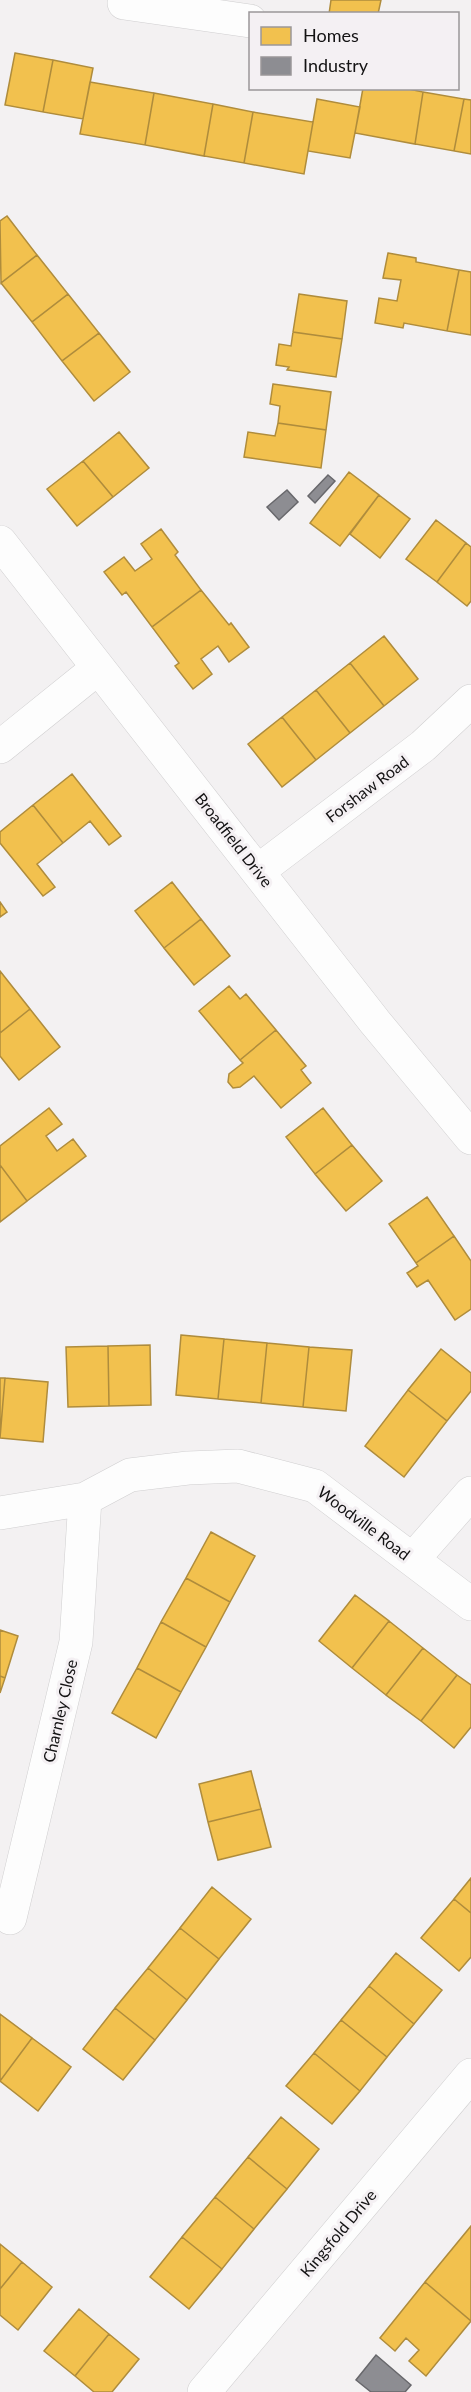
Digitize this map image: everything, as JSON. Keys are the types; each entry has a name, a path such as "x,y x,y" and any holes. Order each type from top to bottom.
{"street":[{"path":"124,3 249,21"},
{"name":"Broadfield Drive","path":"0,542 375,1022 471,1137"},
{"path":"0,747 98,668"},
{"name":"Forshaw Road","path":"258,871 423,746 471,701"},
{"name":"Woodville Road","path":"0,1514 85,1499 130,1475 188,1468 238,1466 315,1486 471,1604"},
{"path":"412,1559 471,1493"},
{"name":"Charnley Close","path":"10,1918 76,1642 85,1499"},
{"name":"Kingsfold Drive","path":"204,2392 471,2075"}],"building: Homes":[{"path":"331,0 381,0 378,12 329,12"},
{"path":"15,53 53,60 43,112 5,105"},
{"path":"53,60 93,68 83,119 43,112"},
{"path":"90,82 154,93 145,145 80,134"},
{"path":"363,90 423,92 415,144 355,133"},
{"path":"423,92 464,99 454,151 415,144"},
{"path":"154,93 213,104 204,156 145,145"},
{"path":"317,99 360,107 350,158 308,151"},
{"path":"464,99 471,100 471,154 454,151"},
{"path":"213,104 253,112 244,163 204,156"},
{"path":"253,112 313,122 304,174 244,163"},
{"path":"7,216 37,255 1,283 0,221"},
{"path":"388,253 416,258 416,262 459,270 447,331 404,323 403,328 375,323 379,298 397,301 401,280 383,278"},
{"path":"37,255 68,294 32,322 1,283"},
{"path":"459,270 471,272 471,335 447,331"},
{"path":"68,294 99,333 62,361 32,322"},
{"path":"299,294 347,301 342,339 293,332"},
{"path":"293,332 342,339 336,377 287,370 289,367 276,365 279,344 291,346"},
{"path":"99,333 130,372 94,401 62,361"},
{"path":"273,384 331,392 326,430 278,423 280,406 270,404"},
{"path":"278,423 326,430 321,468 244,457 248,432 275,436"},
{"path":"119,432 149,468 113,497 83,461"},
{"path":"83,461 113,497 77,526 47,489"},
{"path":"349,472 379,495 340,546 310,523"},
{"path":"379,495 410,519 380,558 350,534"},
{"path":"436,520 466,543 437,582 406,559"},
{"path":"161,529 178,552 175,555 201,590 152,627 126,592 122,595 104,572 124,557 135,571 152,559 141,544"},
{"path":"466,543 471,547 471,601 467,606 437,582"},
{"path":"201,590 249,647 229,662 218,646 201,659 212,674 193,689 175,666 179,663 152,627"},
{"path":"384,636 418,679 384,706 350,663"},
{"path":"350,663 384,706 350,733 316,690"},
{"path":"316,690 350,733 316,760 282,717"},
{"path":"282,717 316,760 282,787 248,744"},
{"path":"72,774 121,836 109,845 90,821 63,843 33,805"},
{"path":"33,805 63,843 37,864 55,887 43,896 0,843 0,832"},
{"path":"172,882 201,919 164,948 135,911"},
{"path":"0,902 7,912 0,917"},
{"path":"201,919 230,956 194,985 164,948"},
{"path":"0,971 30,1009 0,1033"},
{"path":"229,986 240,999 246,994 276,1030 240,1060 199,1011"},
{"path":"30,1009 60,1047 19,1080 0,1056 0,1033"},
{"path":"276,1030 306,1066 301,1070 311,1083 281,1108 254,1076 240,1087 233,1088 228,1082 229,1074 243,1063 240,1060"},
{"path":"49,1108 62,1124 46,1136 57,1151 73,1139 86,1156 27,1201 0,1165 0,1146"},
{"path":"323,1108 352,1145 315,1174 286,1137"},
{"path":"352,1145 382,1181 346,1211 315,1174"},
{"path":"0,1165 27,1201 0,1222"},
{"path":"427,1197 454,1236 416,1263 389,1224"},
{"path":"454,1236 471,1261 471,1309 455,1320 428,1280 417,1287 407,1273 418,1266 416,1263"},
{"path":"181,1335 224,1339 218,1399 176,1395"},
{"path":"224,1339 267,1343 261,1403 218,1399"},
{"path":"267,1343 309,1347 303,1407 261,1403"},
{"path":"150,1345 151,1405 109,1406 108,1346"},
{"path":"108,1346 109,1406 68,1407 66,1347"},
{"path":"309,1347 352,1350 346,1411 303,1407"},
{"path":"441,1349 471,1373 471,1391 447,1421 408,1390"},
{"path":"0,1378 5,1378 0,1437"},
{"path":"5,1378 48,1382 43,1442 0,1438"},
{"path":"408,1390 447,1421 404,1477 365,1446"},
{"path":"211,1532 255,1556 230,1602 186,1578"},
{"path":"186,1578 230,1602 206,1647 161,1622"},
{"path":"355,1595 389,1621 352,1668 319,1641"},
{"path":"389,1621 423,1648 386,1695 352,1668"},
{"path":"161,1622 206,1647 181,1692 137,1668"},
{"path":"0,1630 18,1636 5,1678 0,1676"},
{"path":"423,1648 457,1675 421,1721 386,1695"},
{"path":"137,1668 181,1692 156,1738 112,1713"},
{"path":"457,1675 471,1685 471,1727 454,1748 421,1721"},
{"path":"0,1676 5,1678 0,1693"},
{"path":"251,1771 261,1809 208,1822 199,1784"},
{"path":"261,1809 271,1847 218,1860 208,1822"},
{"path":"471,1878 471,1913 454,1899"},
{"path":"212,1887 251,1919 219,1959 180,1928"},
{"path":"454,1899 471,1913 471,1957 459,1971 421,1938"},
{"path":"180,1928 219,1959 187,2000 148,1968"},
{"path":"396,1953 442,1990 414,2024 369,1986"},
{"path":"148,1968 187,2000 155,2040 115,2008"},
{"path":"369,1986 414,2024 387,2057 341,2020"},
{"path":"115,2008 155,2040 123,2080 83,2049"},
{"path":"0,2014 32,2038 0,2081"},
{"path":"341,2020 387,2057 360,2091 314,2053"},
{"path":"32,2038 71,2067 38,2111 0,2081"},
{"path":"314,2053 360,2091 332,2124 286,2086"},
{"path":"281,2117 319,2149 287,2189 248,2157"},
{"path":"248,2157 287,2189 254,2229 215,2197"},
{"path":"215,2197 254,2229 222,2269 182,2237"},
{"path":"471,2226 471,2321 425,2282"},
{"path":"182,2237 222,2269 189,2309 150,2277"},
{"path":"0,2244 22,2262 0,2289"},
{"path":"22,2262 52,2287 18,2330 0,2315 0,2289"},
{"path":"425,2282 471,2321 426,2376 409,2361 419,2350 406,2338 395,2351 380,2338"},
{"path":"79,2309 109,2334 75,2376 44,2351"},
{"path":"109,2334 139,2359 112,2392 94,2392 75,2376"}],"building: Industry":[{"path":"328,475 335,481 315,503 308,496"},
{"path":"287,490 298,502 279,520 267,507"},
{"path":"376,2355 411,2385 405,2392 371,2392 356,2380"}]}
